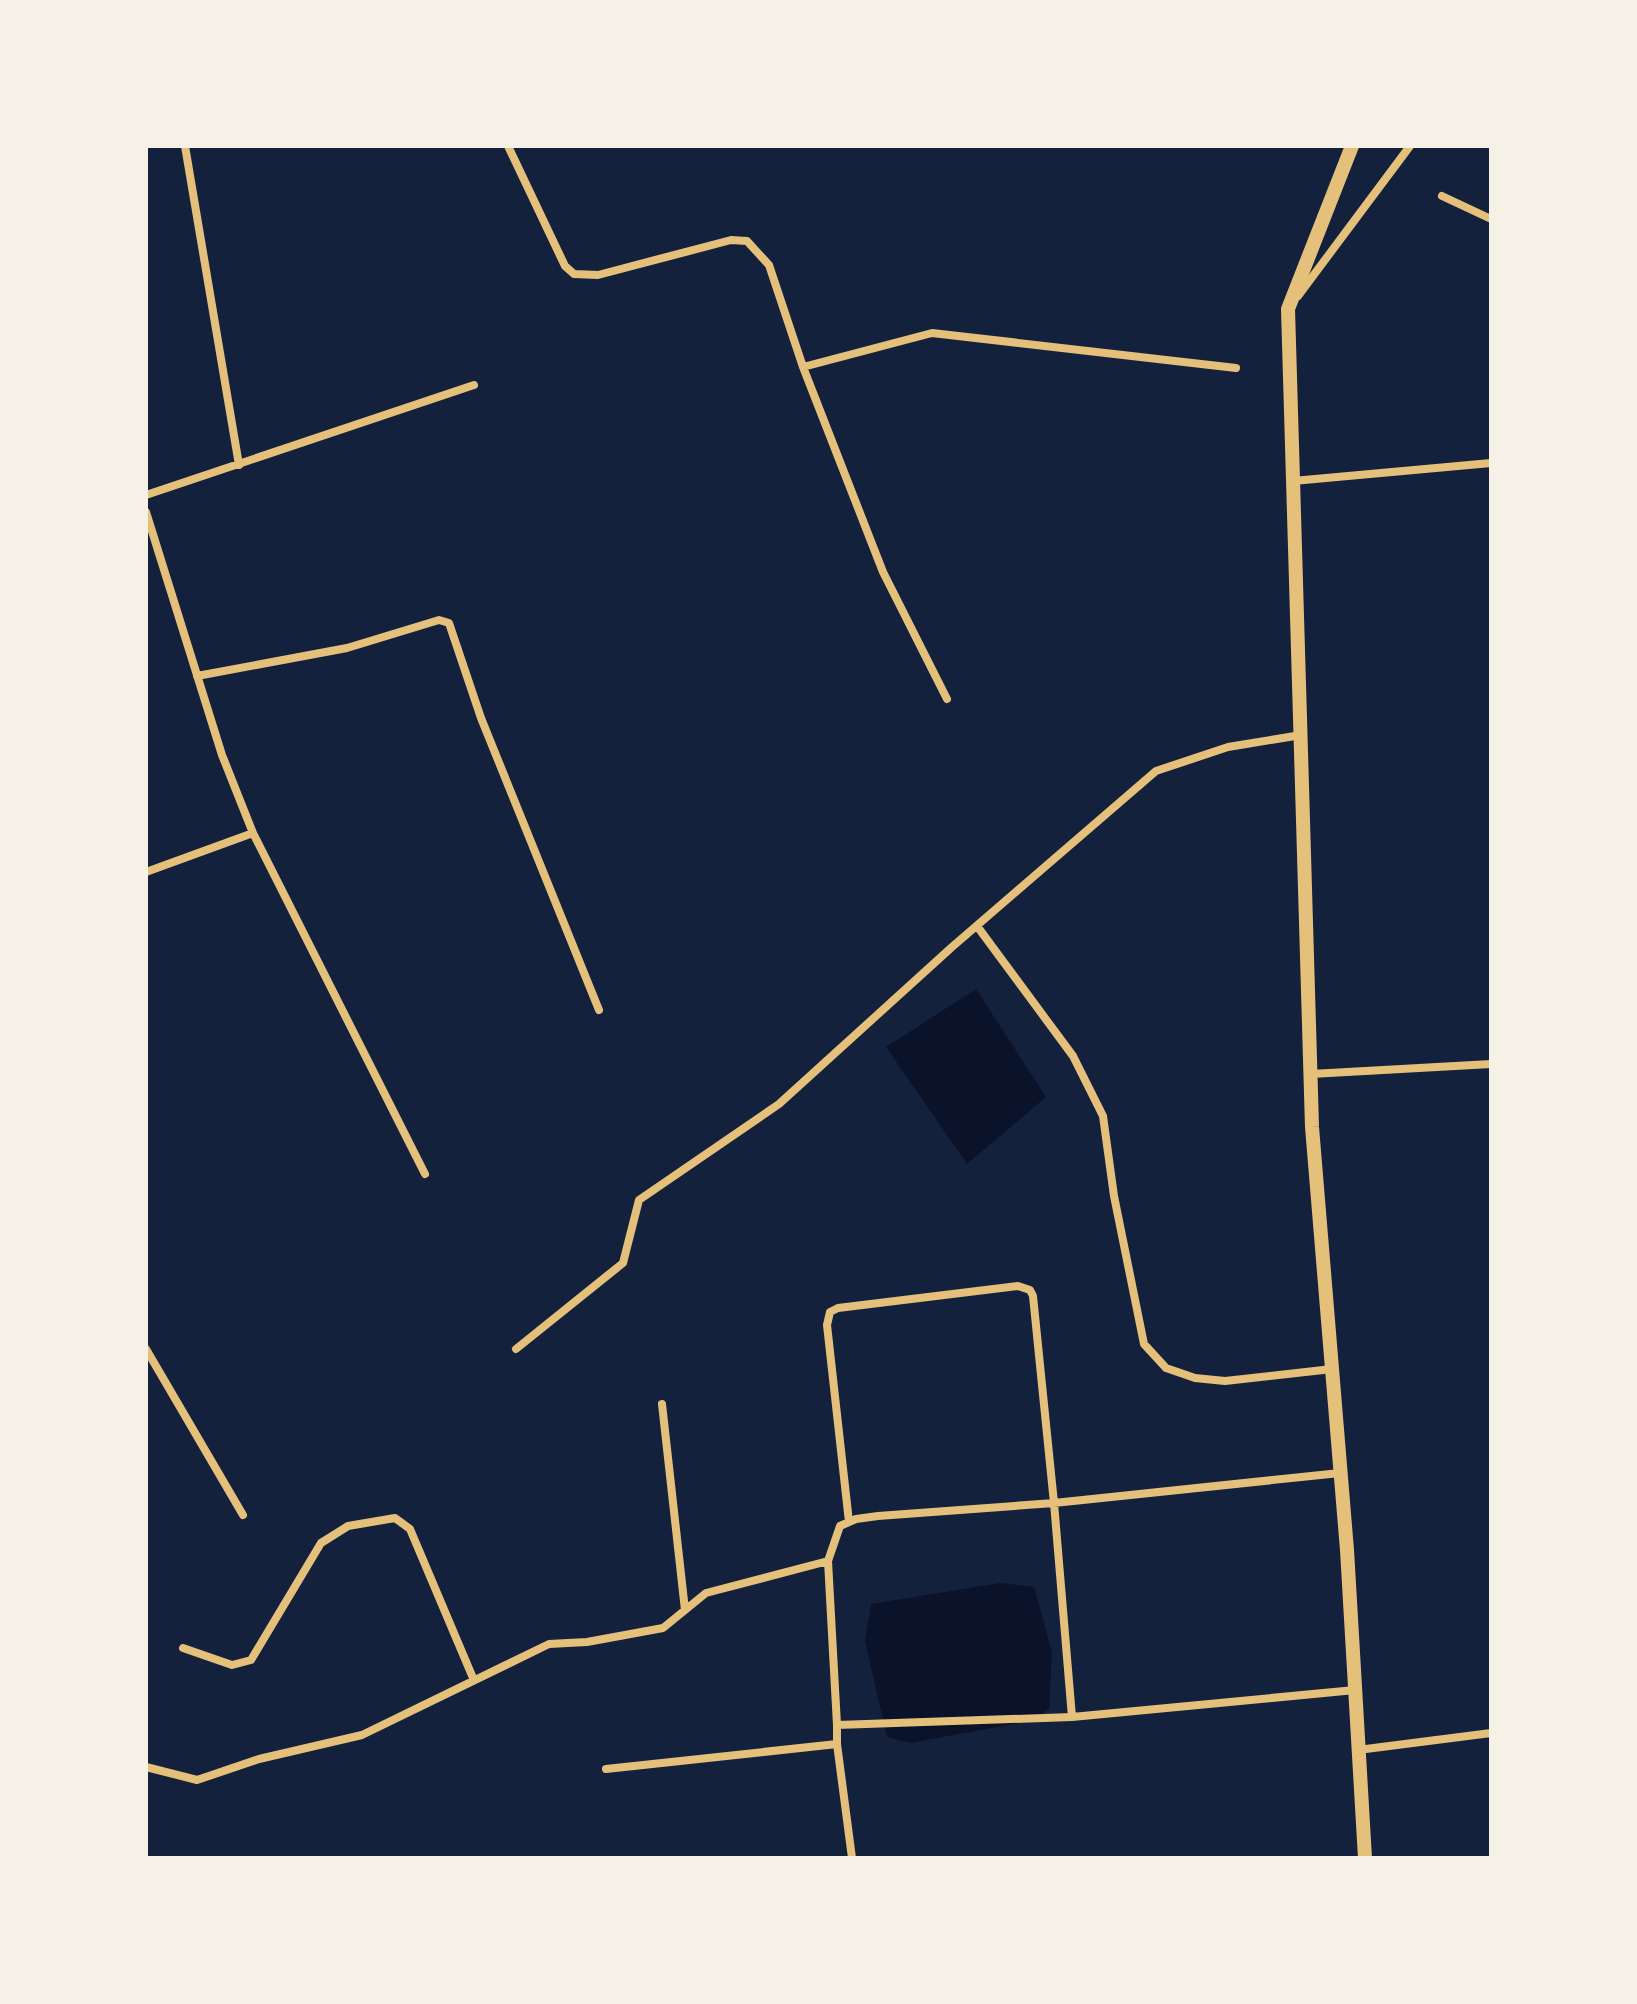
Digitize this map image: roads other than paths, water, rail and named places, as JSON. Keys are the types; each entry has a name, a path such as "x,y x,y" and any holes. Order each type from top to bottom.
{"street":[{"path":"185,146 239,465"},
{"path":"508,146 565,266 574,274 598,275 731,240 747,241 769,265 803,367 883,572 947,699"},
{"path":"1352,146 1288,309 1311,1074 1365,1858"},
{"path":"1288,309 1410,146"},
{"path":"1442,196 1491,219"},
{"path":"803,367 932,333 1236,368"},
{"path":"146,495 474,385"},
{"path":"1293,481 1491,463"},
{"path":"146,512 222,755 253,833 425,1174"},
{"path":"197,676 347,648 439,620 449,623 481,718 599,1010"},
{"path":"516,1349 623,1263 639,1200 779,1104 1156,771 1228,747 1301,735"},
{"path":"146,872 253,833"},
{"path":"977,926 1073,1056 1103,1116 1114,1196 1144,1344 1166,1368 1195,1378 1225,1381 1332,1369"},
{"path":"1311,1074 1491,1064"},
{"path":"849,1522 827,1325 830,1312 838,1308 1018,1286 1030,1290 1054,1503 1072,1717"},
{"path":"146,1349 243,1515"},
{"path":"662,1404 685,1610"},
{"path":"852,1858 837,1744 828,1561 840,1526 849,1522 1340,1473"},
{"path":"183,1648 232,1665 251,1660 321,1543 348,1526 395,1518 410,1529 473,1678"},
{"path":"146,1767 197,1780 259,1759 362,1735 473,1678 549,1644 587,1642 663,1628 706,1593 828,1561"},
{"path":"837,1725 1072,1717 1355,1690"},
{"path":"1358,1750 1491,1733"},
{"path":"606,1769 837,1744"}],"water":[{"path":"976,989 1046,1097 967,1164 886,1047"},
{"path":"1000,1583 1034,1587 1052,1652 1049,1709 1031,1721 910,1743 887,1737 865,1641 871,1604"}]}
